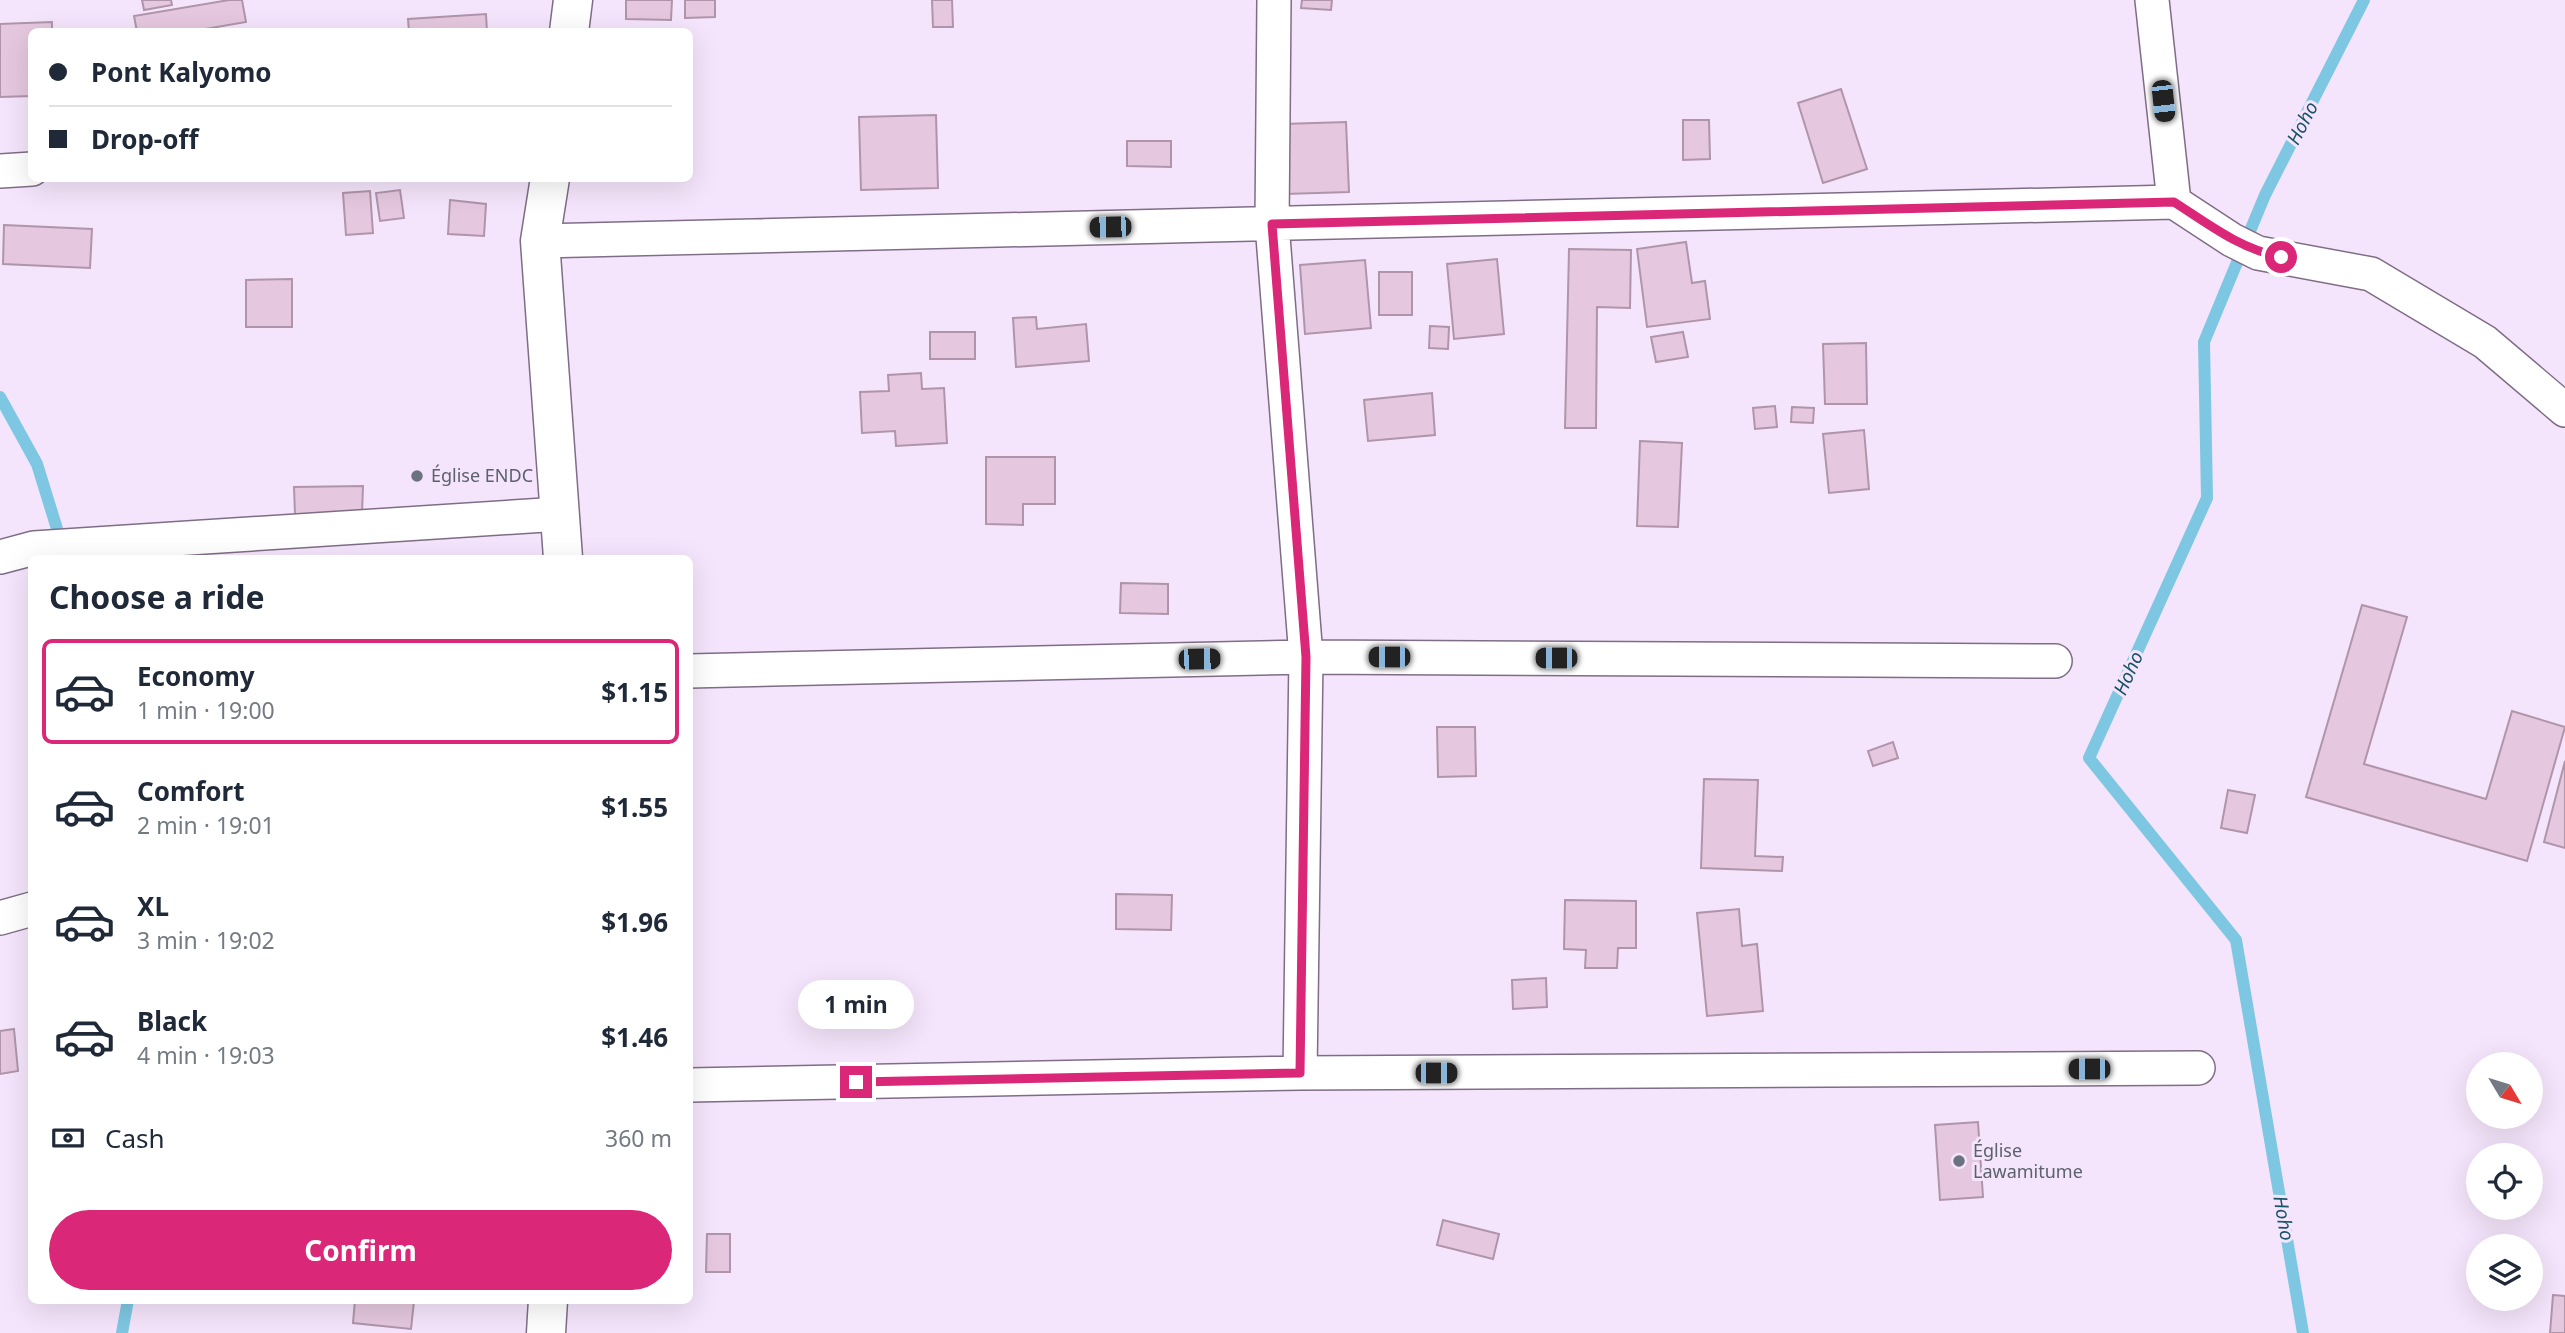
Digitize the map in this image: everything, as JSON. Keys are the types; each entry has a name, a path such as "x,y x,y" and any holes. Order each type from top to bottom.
{"street":[{"path":"570,28 573,0"},
{"path":"1275,0 1272,224 1306,657 1300,1073"},
{"path":"2152,0 2174,202"},
{"path":"0,171 28,169"},
{"path":"549,182 540,241 563,555"},
{"path":"540,241 2174,202 2245,246 2371,274 2485,342 2565,410"},
{"path":"0,557 34,548 560,514"},
{"path":"693,671 1306,657 2056,661"},
{"path":"0,918 28,910"},
{"path":"693,1085 1300,1073 2198,1068"},
{"path":"546,1333 548,1304"}],"building":[{"path":"142,0 171,0 172,5 144,10"},
{"path":"242,0 246,22 211,28 136,28 134,16"},
{"path":"626,0 672,0 671,20 626,19"},
{"path":"685,0 715,0 715,17 685,18"},
{"path":"932,0 952,0 953,27 933,27"},
{"path":"1302,0 1332,0 1331,10 1301,8"},
{"path":"486,14 487,28 409,28 408,19"},
{"path":"52,22 52,28 28,28 28,96 0,97 0,24"},
{"path":"1841,89 1867,169 1823,183 1798,103"},
{"path":"936,115 938,188 861,190 859,117"},
{"path":"1683,120 1709,120 1710,159 1683,160"},
{"path":"1346,122 1349,192 1285,194 1283,124"},
{"path":"1127,141 1171,141 1171,167 1127,166"},
{"path":"400,190 404,218 380,221 376,193"},
{"path":"370,191 373,233 346,235 343,193"},
{"path":"450,200 486,204 484,236 448,234"},
{"path":"4,225 92,229 90,268 3,264"},
{"path":"1686,242 1692,283 1705,281 1710,319 1647,327 1637,249"},
{"path":"1569,249 1631,250 1630,308 1597,307 1596,428 1565,428"},
{"path":"1497,259 1504,334 1454,339 1447,264"},
{"path":"1365,260 1371,328 1305,334 1300,265"},
{"path":"1379,272 1412,272 1412,315 1379,315"},
{"path":"292,279 292,327 246,327 246,280"},
{"path":"1036,317 1037,329 1086,324 1089,361 1016,367 1013,318"},
{"path":"1430,326 1449,327 1448,349 1429,348"},
{"path":"930,332 975,332 975,359 930,359"},
{"path":"1683,332 1688,357 1656,362 1651,337"},
{"path":"1866,343 1867,404 1825,404 1823,344"},
{"path":"921,373 922,389 944,388 947,443 896,446 895,431 862,433 860,392 889,391 888,375"},
{"path":"1432,393 1435,435 1368,441 1364,400"},
{"path":"1775,406 1777,427 1755,429 1753,408"},
{"path":"1792,407 1814,408 1813,423 1791,422"},
{"path":"1864,430 1869,489 1829,493 1823,434"},
{"path":"1640,441 1682,443 1678,527 1637,526"},
{"path":"986,457 1055,457 1055,504 1023,504 1023,525 986,524"},
{"path":"363,486 362,514 295,514 294,487"},
{"path":"1121,583 1168,584 1168,614 1120,613"},
{"path":"2362,605 2407,617 2364,764 2486,799 2512,711 2565,727 2527,861 2306,797"},
{"path":"1437,727 1475,727 1476,776 1438,777"},
{"path":"1893,742 1898,758 1873,766 1868,751"},
{"path":"2565,761 2565,848 2544,842"},
{"path":"1704,779 1758,780 1755,856 1783,857 1782,871 1701,868"},
{"path":"2228,790 2255,795 2247,833 2221,828"},
{"path":"1116,894 1172,895 1171,930 1116,929"},
{"path":"1565,900 1636,901 1636,948 1618,948 1617,968 1585,968 1586,950 1564,949"},
{"path":"1739,909 1742,946 1757,944 1763,1011 1707,1016 1697,913"},
{"path":"1546,978 1547,1007 1513,1009 1512,980"},
{"path":"14,1029 18,1071 0,1074 0,1031"},
{"name":"Église Lawamitume","path":"1978,1122 1983,1197 1940,1200 1935,1125"},
{"path":"1443,1220 1499,1234 1493,1259 1437,1245"},
{"path":"707,1234 730,1234 730,1272 706,1272"},
{"path":"2553,1295 2565,1296 2565,1333 2550,1333"},
{"path":"355,1304 414,1304 411,1329 353,1323"}],"waterway":[{"name":"Hoho","path":"2303,1333 2236,940 2089,758 2207,498 2204,342 2265,195 2364,0"},
{"path":"0,397 37,464 62,545"},
{"path":"122,1333 127,1304"}],"place":[{"name":"Église ENDC","path":"417,476"},
{"name":"Église Lawamitume","path":"1959,1161"}],"route":[{"path":"856,1082 1300,1073 1306,657 1272,224 2174,202 2232,240 2259,253 2281,257"}]}
